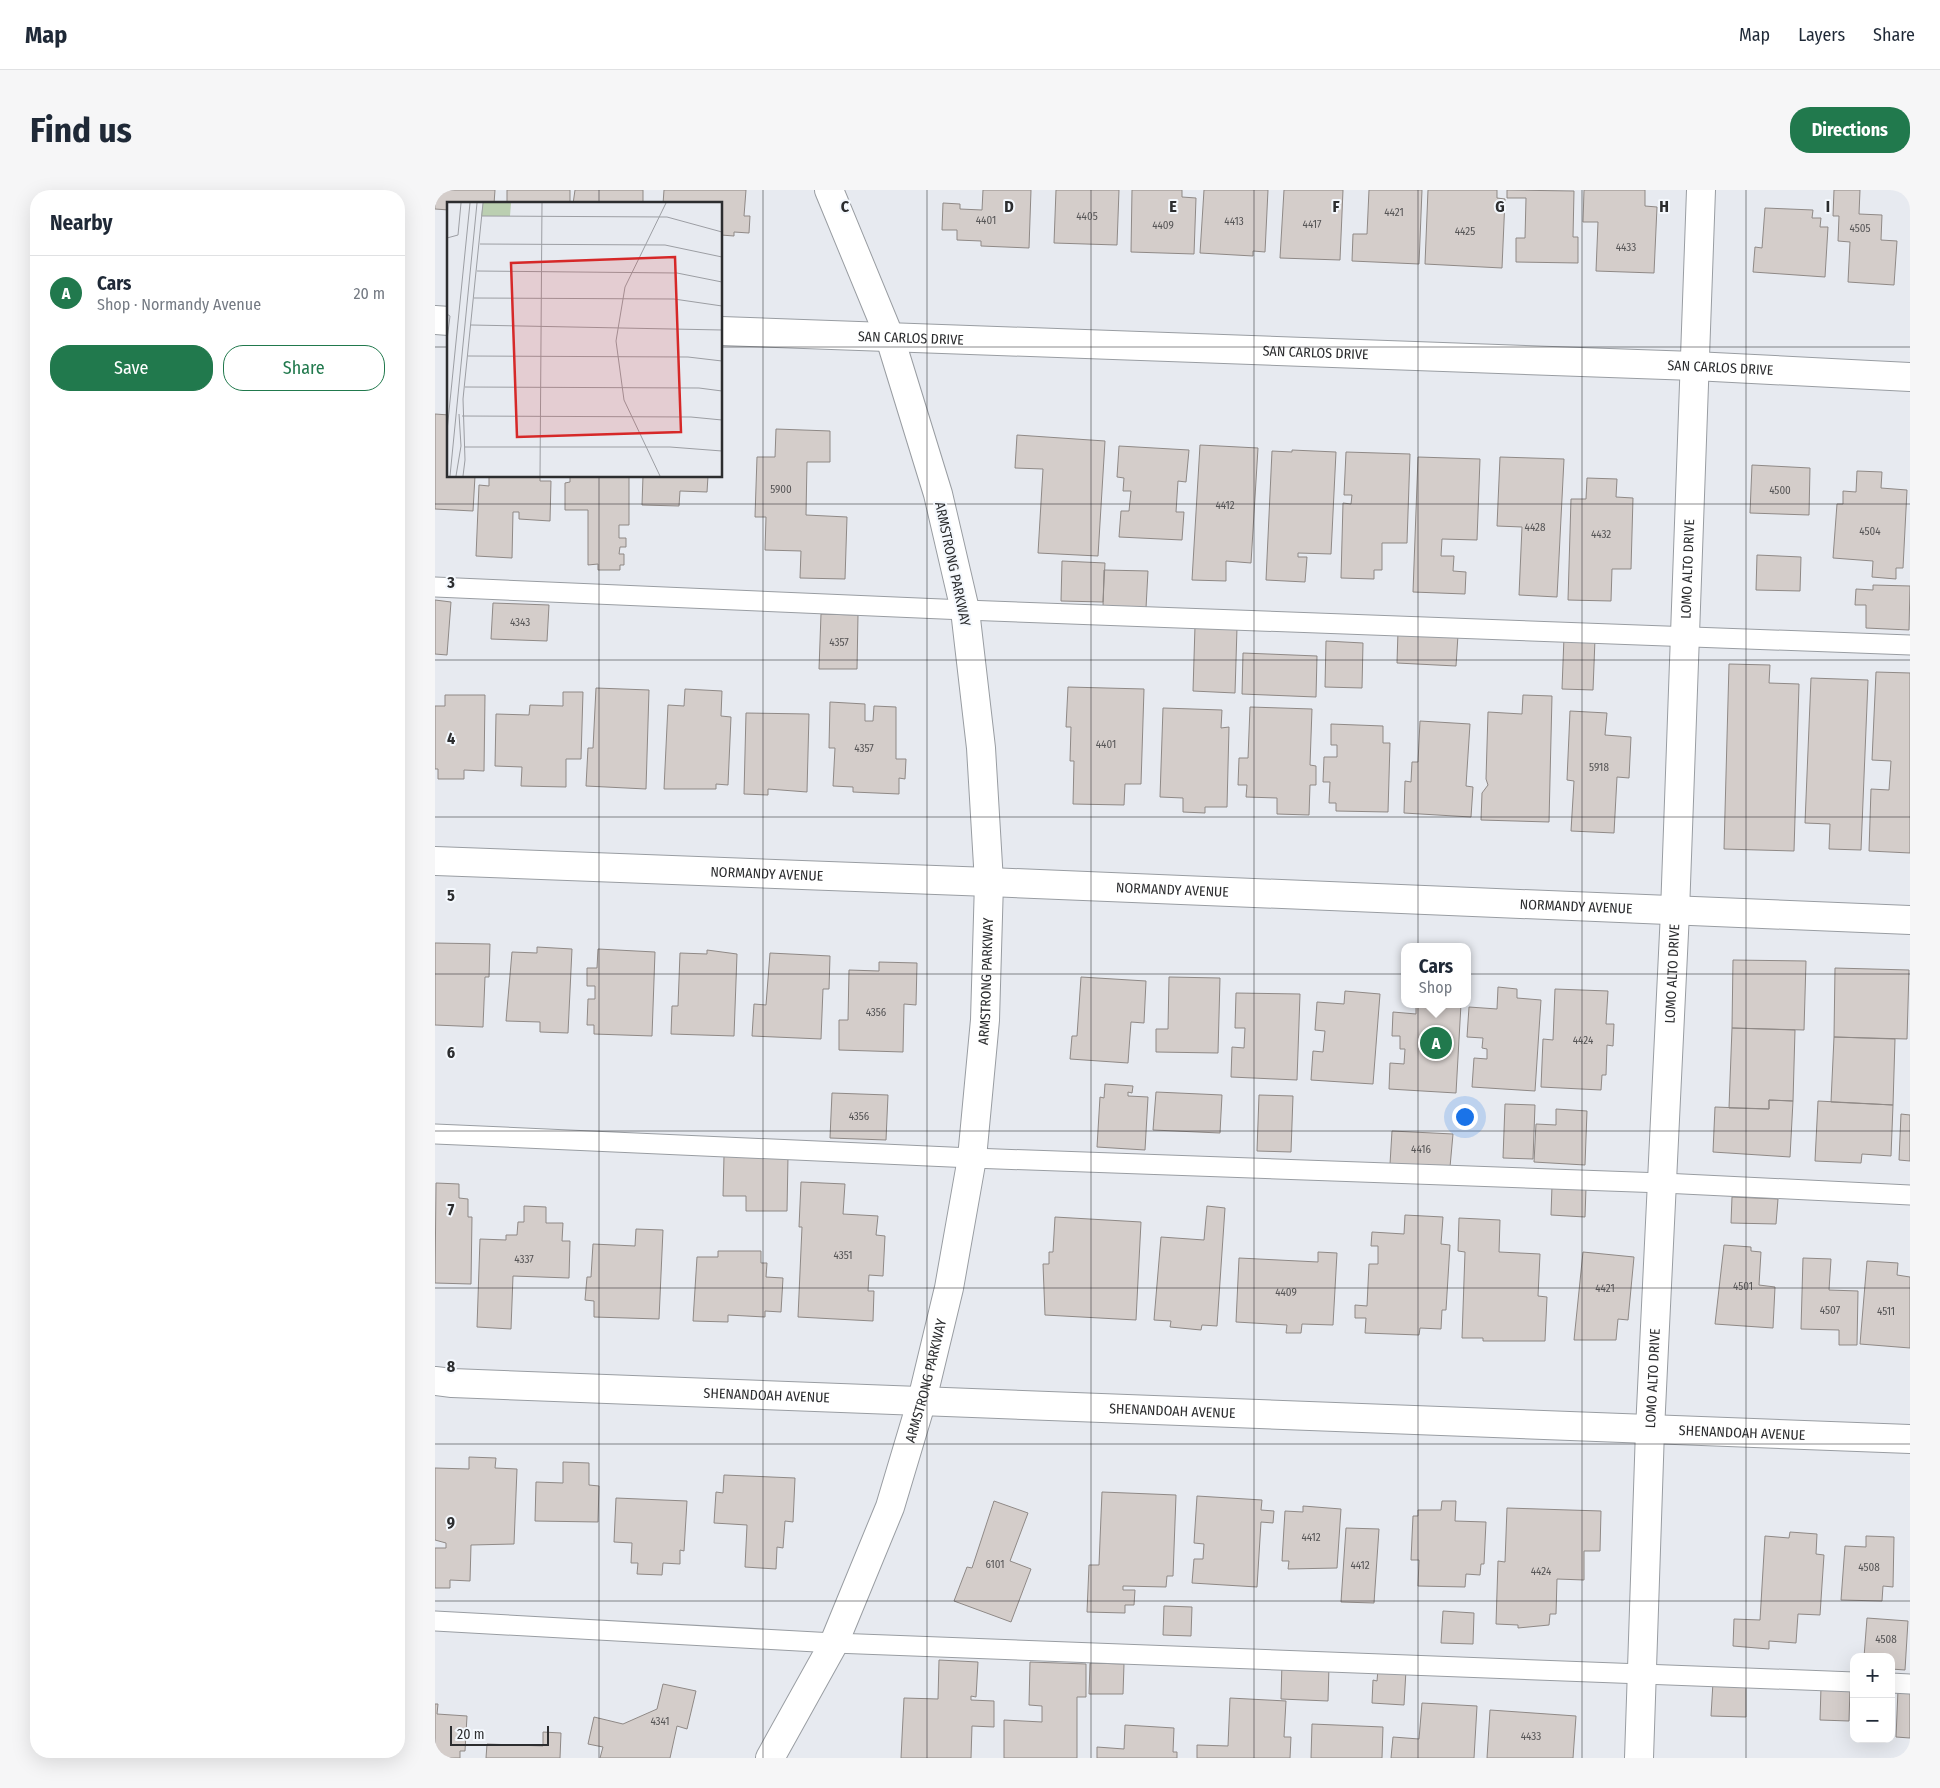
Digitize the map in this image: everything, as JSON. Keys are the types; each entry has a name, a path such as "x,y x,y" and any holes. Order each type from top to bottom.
{"street":[{"name":"ARMSTRONG PARKWAY","path":"770,1758 834,1643 890,1507 922,1400 949,1288 972,1158 985,1020 989,882 981,748 965,610 938,494 890,338 829,190"},
{"name":"LOMO ALTO DRIVE","path":"1639,1758 1650,1430 1675,912 1701,190"},
{"name":"SAN CARLOS DRIVE","path":"723,331 1694,366 1910,377"},
{"name":"NORMANDY AVENUE","path":"435,861 1910,920"},
{"name":"SHENANDOAH AVENUE","path":"435,1381 452,1384 922,1400 1910,1440"}],"lane":[{"path":"435,587 965,610 1910,645"},
{"path":"435,1134 972,1158 1663,1183 1910,1195"},
{"path":"435,1620 834,1643 1850,1682"},
{"path":"1895,1684 1910,1684"}],"building":[{"path":"435,190 495,190 494,202 447,202 447,210 435,209"},
{"path":"507,190 570,190 570,202 507,202"},
{"path":"575,190 643,190 643,202 573,202"},
{"path":"664,190 746,190 744,216 750,216 749,233 734,232 734,236 723,235 723,202 663,202"},
{"path":"983,190 1031,190 1029,248 981,246 981,241 957,240 957,230 942,230 943,203 960,204 960,209 982,210"},
{"path":"1056,190 1119,190 1117,245 1054,243"},
{"path":"1132,190 1182,190 1182,197 1196,198 1194,254 1131,252"},
{"path":"1204,190 1268,190 1265,252 1253,251 1253,256 1200,253"},
{"path":"1284,190 1343,190 1340,260 1280,258"},
{"path":"1369,190 1422,190 1419,264 1352,261 1353,234 1367,234"},
{"path":"1428,190 1497,190 1497,198 1505,199 1502,268 1425,264"},
{"path":"1507,190 1574,191 1573,237 1578,237 1578,263 1516,262 1516,238 1525,238 1526,198 1507,198"},
{"path":"1584,190 1645,190 1645,206 1657,207 1654,273 1596,271 1598,222 1583,222"},
{"path":"1834,190 1860,190 1859,214 1882,215 1881,240 1897,241 1894,285 1848,282 1850,242 1838,241 1839,216 1833,216"},
{"path":"1765,208 1813,210 1812,218 1821,218 1820,227 1828,227 1825,277 1753,272 1755,247 1762,248"},
{"path":"435,414 447,415 447,478 475,478 473,511 435,509"},
{"path":"776,429 830,431 830,462 807,462 806,515 847,517 845,579 800,578 801,551 765,550 766,517 755,517 757,457 775,457"},
{"path":"1017,435 1105,441 1098,556 1038,553 1043,469 1015,468"},
{"path":"1200,445 1258,448 1251,563 1226,561 1226,581 1192,580"},
{"path":"1119,446 1189,450 1186,482 1178,481 1176,512 1184,512 1182,540 1119,537 1121,511 1129,511 1131,491 1123,491 1124,478 1117,477"},
{"path":"1292,450 1336,452 1331,554 1298,553 1298,557 1307,557 1305,582 1266,580 1272,451 1292,452"},
{"path":"1346,452 1410,454 1407,543 1382,543 1382,570 1374,570 1374,579 1341,578 1343,503 1351,504 1352,495 1344,495"},
{"path":"1418,457 1480,459 1477,540 1442,539 1441,556 1454,556 1453,571 1466,572 1465,594 1413,592"},
{"path":"1500,457 1564,459 1557,597 1519,595 1522,527 1497,526"},
{"path":"1752,465 1810,468 1809,515 1750,513"},
{"path":"1857,471 1882,472 1881,488 1907,490 1903,568 1896,568 1896,579 1872,577 1873,561 1833,558 1837,504 1843,504 1843,491 1856,492"},
{"path":"489,478 540,478 540,481 551,481 550,521 519,519 519,512 513,512 512,558 476,556 479,485 489,486"},
{"path":"570,478 629,478 629,525 619,525 619,538 626,538 626,547 620,547 619,554 624,554 624,565 620,565 620,570 598,570 598,564 588,565 588,510 565,510 565,483 570,482"},
{"path":"643,478 708,478 707,492 680,491 679,506 642,505"},
{"path":"1587,478 1617,479 1616,497 1633,498 1631,569 1612,569 1611,601 1568,600 1571,499 1586,499"},
{"path":"1757,555 1801,557 1800,591 1756,590"},
{"path":"1062,561 1105,563 1103,602 1061,601"},
{"path":"1104,570 1148,571 1146,608 1103,607"},
{"path":"1873,585 1910,586 1909,630 1866,628 1866,605 1855,605 1856,589 1873,590"},
{"path":"435,600 451,602 447,655 435,654"},
{"path":"493,603 549,605 547,641 491,639"},
{"path":"821,614 858,615 857,669 819,669"},
{"path":"1195,626 1237,628 1235,693 1193,691"},
{"path":"1398,631 1458,635 1456,666 1397,663"},
{"path":"1564,637 1595,639 1593,690 1562,689"},
{"path":"1326,641 1363,643 1362,688 1325,687"},
{"path":"1243,653 1317,656 1316,697 1242,694"},
{"path":"1729,664 1770,665 1769,683 1799,684 1794,851 1724,849"},
{"path":"1876,672 1910,673 1910,853 1869,851 1871,789 1889,790 1891,761 1872,760"},
{"path":"1811,678 1868,680 1861,850 1829,849 1830,824 1805,823"},
{"path":"1068,687 1144,689 1141,784 1125,784 1124,805 1073,804 1074,761 1070,761 1071,727 1066,727"},
{"path":"596,688 649,690 646,789 586,786 588,748 593,748"},
{"path":"685,689 722,691 721,716 731,717 728,785 716,784 716,789 664,789 668,705 684,706"},
{"path":"563,692 583,692 581,759 566,759 566,787 521,786 522,767 495,766 496,714 529,715 530,705 563,706"},
{"path":"445,695 485,695 484,771 464,770 464,779 438,779 438,769 435,769 435,706 445,706"},
{"path":"1523,695 1552,696 1549,822 1481,820 1482,793 1488,785 1486,779 1488,712 1522,714"},
{"path":"830,702 865,704 865,721 873,721 874,706 896,707 896,759 906,759 905,779 899,778 899,794 853,792 853,787 833,786 835,748 829,748"},
{"path":"1250,707 1312,709 1310,765 1316,766 1316,785 1310,785 1309,815 1277,814 1277,798 1246,797 1247,785 1238,785 1239,758 1248,758"},
{"path":"1163,708 1222,710 1221,728 1229,727 1227,807 1205,807 1205,813 1183,812 1183,798 1160,797"},
{"path":"1570,711 1607,713 1605,735 1631,737 1629,778 1617,777 1614,833 1571,831 1574,781 1567,780"},
{"path":"746,713 809,714 807,792 768,789 768,795 744,794"},
{"path":"1420,721 1470,724 1466,786 1473,787 1471,817 1404,813 1405,781 1411,782 1412,762 1418,762"},
{"path":"1331,724 1383,726 1383,743 1390,743 1388,812 1336,811 1336,803 1329,803 1330,782 1323,782 1324,757 1337,757 1337,745 1331,745"},
{"path":"435,943 490,944 489,977 485,977 483,1027 435,1025"},
{"path":"537,947 572,949 568,1033 540,1032 540,1022 506,1021 512,952 537,953"},
{"path":"598,949 655,952 652,1036 594,1034 594,1025 587,1025 588,999 595,999 595,986 587,986 587,968 597,968"},
{"path":"707,950 737,954 734,1036 671,1034 672,1006 678,1006 680,953 707,954"},
{"path":"770,953 830,956 829,989 823,989 821,1039 752,1036 754,1004 766,1005"},
{"path":"1733,960 1806,961 1804,1030 1732,1028"},
{"path":"879,962 917,963 916,1005 904,1004 903,1052 839,1050 839,1020 848,1020 849,970 879,971"},
{"path":"1835,968 1909,970 1907,1039 1834,1037"},
{"path":"1081,977 1146,981 1144,1023 1131,1022 1128,1063 1070,1059 1072,1036 1077,1036"},
{"path":"1169,977 1220,978 1218,1053 1156,1052 1156,1029 1168,1029"},
{"path":"1498,987 1517,989 1517,998 1541,1000 1535,1091 1472,1087 1474,1058 1487,1059 1487,1049 1482,1048 1483,1038 1467,1037 1469,1008 1497,1009"},
{"path":"1555,989 1608,991 1606,1024 1614,1024 1613,1046 1607,1045 1606,1075 1602,1075 1601,1090 1541,1087 1543,1039 1553,1040"},
{"path":"1345,991 1380,994 1373,1084 1311,1080 1313,1051 1323,1052 1325,1031 1315,1030 1317,1002 1344,1004"},
{"path":"1236,993 1300,994 1297,1080 1231,1077 1232,1047 1244,1048 1245,1028 1235,1028"},
{"path":"1416,1008 1461,1008 1456,1093 1389,1089 1390,1063 1404,1064 1405,1049 1400,1049 1400,1036 1392,1036 1393,1012 1416,1014"},
{"path":"1732,1028 1795,1030 1793,1101 1769,1100 1769,1109 1729,1108"},
{"path":"1834,1037 1895,1039 1893,1105 1831,1102"},
{"path":"1105,1084 1133,1086 1132,1093 1128,1092 1128,1096 1148,1097 1145,1150 1097,1147 1100,1097 1104,1098"},
{"path":"1156,1092 1222,1095 1220,1133 1153,1130"},
{"path":"832,1093 888,1095 886,1140 830,1138"},
{"path":"1259,1095 1293,1096 1291,1152 1257,1151"},
{"path":"1769,1100 1793,1101 1790,1157 1713,1152 1715,1107 1769,1109"},
{"path":"1818,1101 1893,1105 1891,1156 1862,1154 1861,1163 1815,1161"},
{"path":"1505,1104 1535,1105 1533,1159 1503,1158"},
{"path":"1556,1109 1587,1111 1585,1165 1534,1162 1536,1124 1556,1125"},
{"path":"1901,1114 1910,1115 1910,1161 1899,1160"},
{"path":"1392,1131 1453,1134 1450,1167 1390,1164"},
{"path":"724,1156 788,1157 787,1211 746,1211 746,1196 723,1196"},
{"path":"801,1182 845,1184 843,1214 878,1216 876,1235 885,1236 883,1276 869,1275 868,1291 874,1291 873,1321 798,1317 802,1227 799,1227"},
{"path":"436,1183 459,1184 459,1198 468,1199 468,1217 472,1217 471,1284 435,1283"},
{"path":"1552,1186 1586,1188 1585,1217 1551,1215"},
{"path":"1732,1197 1778,1199 1776,1224 1731,1223"},
{"path":"524,1206 546,1207 546,1223 563,1223 562,1241 570,1241 569,1278 513,1276 511,1329 477,1327 480,1239 506,1240 506,1235 517,1235 518,1222 524,1222"},
{"path":"1207,1206 1225,1208 1217,1326 1202,1325 1201,1330 1170,1327 1171,1321 1154,1320 1161,1237 1204,1240"},
{"path":"1405,1215 1443,1217 1441,1244 1450,1245 1446,1310 1442,1310 1441,1329 1420,1328 1419,1335 1365,1333 1366,1318 1355,1318 1355,1305 1367,1306 1369,1264 1378,1264 1378,1246 1371,1246 1372,1232 1404,1234"},
{"path":"1055,1217 1141,1222 1136,1320 1045,1315 1043,1264 1049,1264 1049,1252 1053,1252"},
{"path":"1459,1218 1500,1220 1499,1252 1540,1254 1538,1296 1547,1297 1545,1341 1483,1341 1483,1338 1462,1338 1465,1252 1458,1251"},
{"path":"636,1229 663,1230 659,1319 594,1317 594,1301 585,1300 587,1277 591,1277 593,1244 635,1246"},
{"path":"1724,1245 1751,1247 1751,1251 1761,1252 1759,1285 1775,1287 1773,1328 1715,1324"},
{"path":"718,1251 761,1251 761,1263 767,1263 766,1277 783,1278 781,1312 765,1311 765,1317 728,1315 728,1322 693,1321 697,1257 718,1257"},
{"path":"1318,1252 1337,1253 1333,1325 1302,1324 1301,1333 1286,1333 1287,1325 1236,1322 1239,1258 1318,1262"},
{"path":"1583,1252 1634,1257 1628,1320 1618,1319 1616,1340 1574,1340"},
{"path":"1803,1258 1831,1259 1829,1290 1858,1291 1857,1345 1839,1345 1839,1330 1801,1329"},
{"path":"1867,1261 1898,1263 1897,1275 1910,1277 1910,1348 1860,1344"},
{"path":"469,1457 496,1458 495,1468 517,1469 514,1544 471,1545 470,1581 450,1580 450,1588 435,1588 435,1548 446,1548 446,1543 435,1540 435,1468 469,1469"},
{"path":"563,1462 589,1463 589,1485 599,1486 598,1522 535,1521 536,1482 563,1483"},
{"path":"724,1475 795,1478 793,1522 785,1521 783,1548 777,1547 776,1569 745,1567 747,1525 714,1523 716,1492 723,1493"},
{"path":"1102,1492 1176,1495 1173,1576 1167,1576 1166,1587 1123,1586 1123,1590 1135,1590 1134,1605 1125,1605 1125,1613 1087,1612 1089,1565 1099,1565"},
{"path":"1197,1496 1262,1500 1261,1510 1274,1511 1273,1523 1261,1522 1257,1587 1192,1583 1194,1559 1203,1559 1204,1544 1194,1543"},
{"path":"616,1498 687,1501 684,1551 680,1550 680,1564 663,1563 662,1575 637,1574 638,1563 631,1563 632,1543 614,1542"},
{"path":"994,1501 1028,1513 1010,1561 1031,1569 1011,1622 954,1601 967,1567 972,1568"},
{"path":"1442,1501 1456,1501 1455,1521 1486,1522 1484,1564 1481,1564 1480,1575 1466,1574 1465,1587 1418,1586 1419,1560 1411,1560 1413,1516 1418,1516 1418,1510 1441,1510"},
{"path":"1303,1506 1341,1509 1337,1568 1288,1569 1289,1561 1282,1561 1285,1511 1303,1512"},
{"path":"1507,1508 1601,1511 1600,1551 1584,1551 1584,1580 1557,1579 1556,1614 1550,1614 1549,1625 1518,1628 1518,1625 1496,1624 1498,1561 1505,1562"},
{"path":"1346,1528 1379,1529 1374,1603 1341,1602"},
{"path":"1790,1532 1817,1534 1816,1554 1824,1555 1820,1615 1798,1614 1796,1643 1769,1641 1769,1649 1733,1646 1734,1619 1760,1620 1765,1536 1789,1538"},
{"path":"1866,1536 1894,1537 1893,1587 1883,1586 1882,1601 1841,1600 1845,1546 1866,1547"},
{"path":"1164,1606 1192,1607 1191,1636 1163,1635"},
{"path":"1443,1611 1474,1613 1473,1644 1441,1643"},
{"path":"1867,1618 1908,1621 1905,1670 1895,1669 1895,1653 1864,1653"},
{"path":"939,1660 978,1662 976,1697 971,1696 971,1700 994,1701 994,1727 972,1726 971,1758 901,1758 904,1698 938,1699"},
{"path":"1030,1662 1086,1664 1086,1697 1077,1697 1077,1758 1004,1758 1004,1720 1042,1722 1042,1706 1029,1705"},
{"path":"1282,1662 1329,1666 1328,1701 1281,1699"},
{"path":"1090,1663 1124,1664 1123,1694 1089,1694"},
{"path":"1378,1669 1406,1670 1404,1705 1372,1703 1373,1680 1377,1681"},
{"path":"1713,1682 1746,1683 1746,1717 1711,1716"},
{"path":"663,1684 696,1691 687,1729 677,1726 670,1758 600,1758 603,1747 588,1744 594,1717 623,1724 657,1709"},
{"path":"1821,1687 1850,1688 1849,1721 1820,1720"},
{"path":"1898,1690 1910,1690 1910,1738 1896,1737"},
{"path":"1230,1698 1286,1701 1284,1737 1291,1737 1290,1758 1197,1758 1197,1745 1228,1746"},
{"path":"1422,1703 1477,1706 1474,1758 1391,1758 1393,1737 1419,1739"},
{"path":"435,1704 438,1704 437,1714 467,1716 465,1751 460,1751 460,1758 435,1758"},
{"path":"1490,1710 1576,1716 1573,1758 1487,1758"},
{"path":"1312,1724 1383,1727 1382,1758 1311,1758"},
{"path":"1125,1725 1174,1728 1173,1752 1177,1752 1177,1758 1097,1758 1097,1747 1124,1749"},
{"path":"543,1732 561,1733 560,1758 486,1758 487,1744 543,1746"}],"place":[{"name":"Cars","path":"1436,1043"}]}
